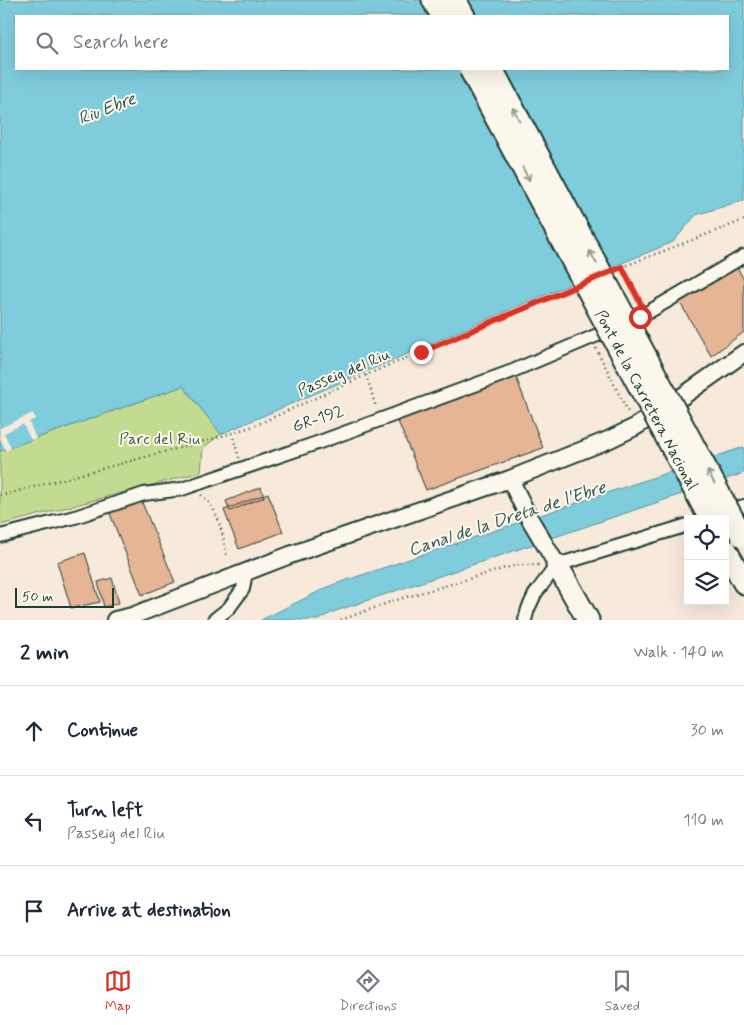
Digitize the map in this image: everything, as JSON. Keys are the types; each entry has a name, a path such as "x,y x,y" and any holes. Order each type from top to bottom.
{"highway":[{"path":"433,0 441,15"},
{"path":"455,0 463,15"},
{"name":"Pont de la Carretera Nacional","path":"471,70 706,515"},
{"name":"Pont de la Carretera Nacional","path":"493,70 737,541 744,583"},
{"path":"553,557 588,620"}],"street":[{"path":"0,536 75,517 144,494 182,489 238,463 381,420 510,372 646,314 744,256"},
{"path":"116,620 132,616 327,542 510,479 608,440 635,427 674,403 744,352"},
{"path":"727,365 744,362"},
{"path":"510,479 528,516 553,557"},
{"path":"719,515 744,506"},
{"path":"553,557 684,526"},
{"path":"525,620 528,609 553,557"},
{"path":"214,620 229,608 243,589 246,572"}],"path":[{"path":"612,271 744,220"},
{"path":"622,267 646,314"},
{"name":"Passeig del Riu","path":"0,496 254,426 576,286"},
{"path":"591,338 635,427"},
{"path":"366,376 381,420"},
{"path":"232,433 238,463"},
{"path":"198,483 201,494 209,500 214,512 224,538 227,558"},
{"path":"341,620 393,601 516,565 553,557"}],"green space":[{"name":"Parc del Riu","path":"183,386 221,434 203,448 201,472 0,525 0,451"}],"water":[{"name":"Riu Ebre","path":"0,0 744,0 744,200 696,215 673,242 523,304 221,434 183,386 0,451"},
{"path":"744,447 744,473 333,612 318,620 261,620 332,585"}],"pier":[{"path":"33,413 35,419 29,422 36,439 31,440 23,424 4,433 11,448 6,451 0,438 0,428"}],"building":[{"path":"737,267 744,280 744,332 711,356 679,301"},
{"path":"516,377 543,448 426,490 397,419"},
{"path":"261,487 264,497 230,511 226,501"},
{"path":"268,493 283,532 239,549 224,510"},
{"path":"141,500 175,582 142,595 109,511"},
{"path":"85,553 100,602 71,608 57,562"},
{"path":"112,578 119,603 104,607 98,582"}],"route":[{"path":"421,352 622,267 646,314 640,317"}],"water label":[{"name":"Canal de la Dreta de l'Ebre","path":"507,519"}]}
